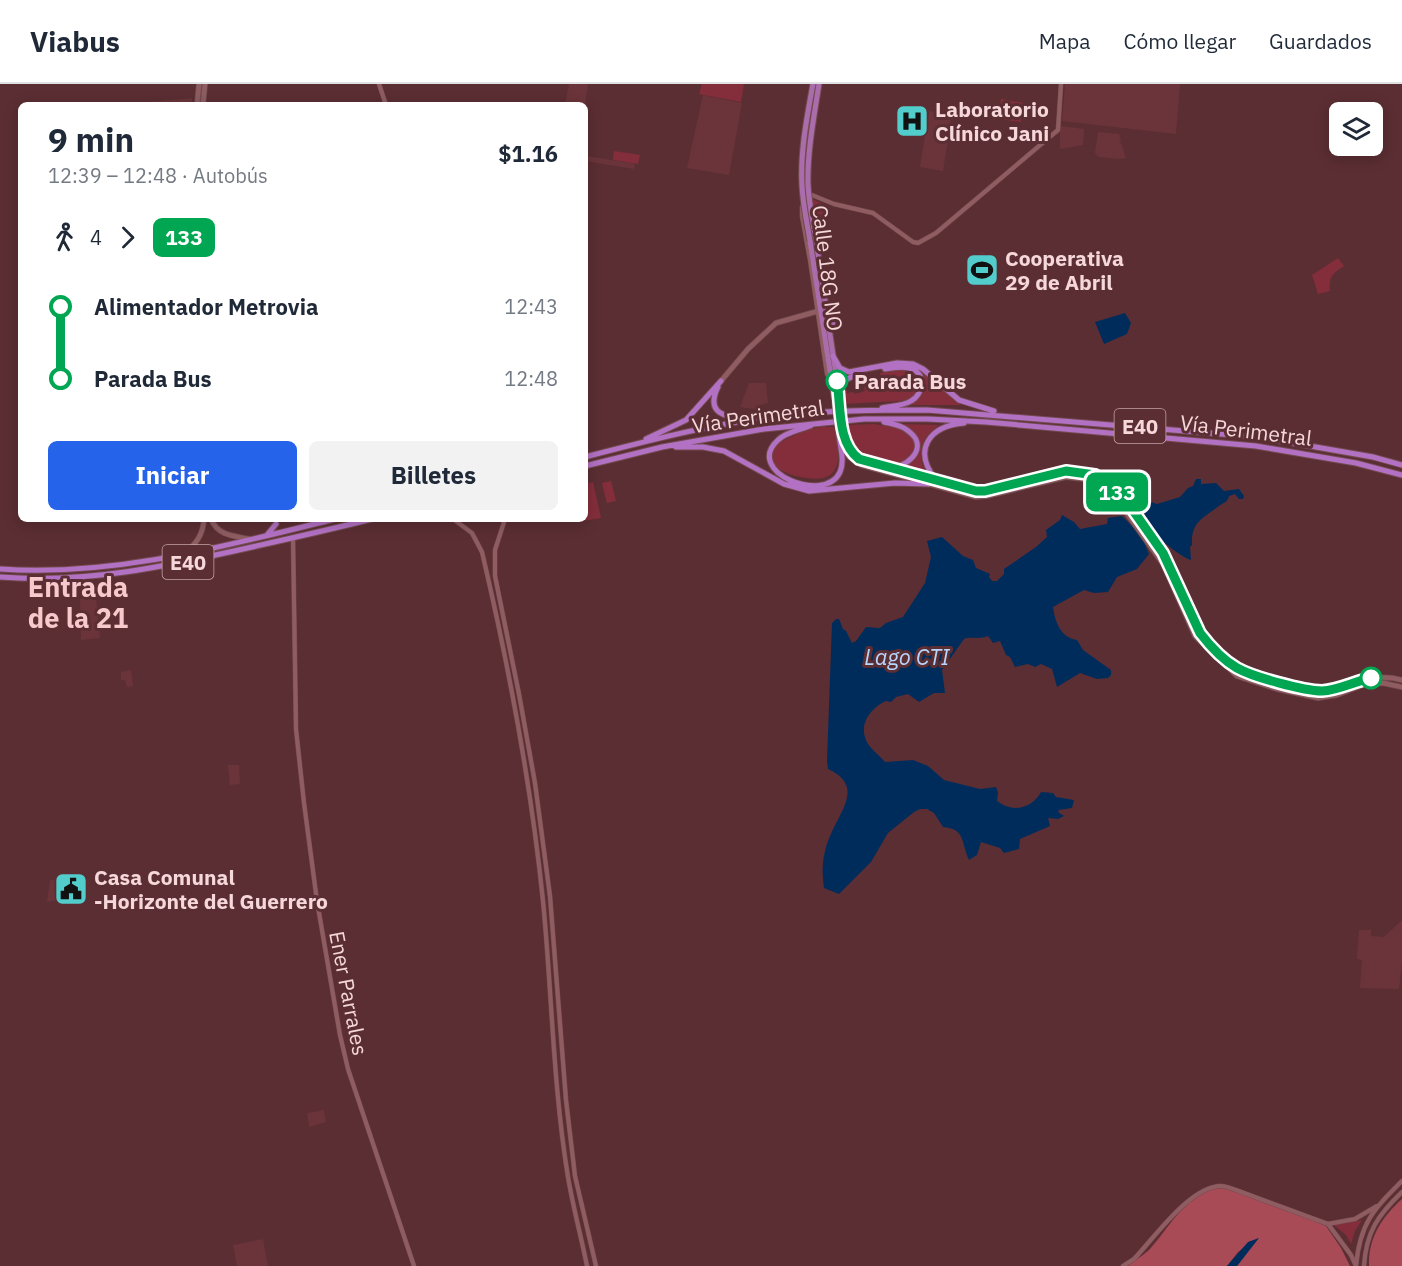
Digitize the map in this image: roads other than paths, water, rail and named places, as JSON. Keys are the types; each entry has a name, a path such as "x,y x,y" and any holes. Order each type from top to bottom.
{"highway":[{"path":"833,353 840,368 849,372 897,363 913,364 923,369 964,402 985,410 1025,417"},
{"path":"840,395 843,381 855,375 906,367 920,374 921,389 913,400 875,410"},
{"path":"721,381 714,402 720,413 737,418 763,418"},
{"path":"634,444 686,420 721,381"},
{"name":"Vía Perimetral","path":"588,456 706,428 763,418 875,410 927,410 1258,437 1373,456 1402,465"},
{"path":"864,419 896,425 907,430 914,438 916,450 913,459 905,465 893,468"},
{"name":"Vía Perimetral","path":"588,465 662,447 764,429 864,419 986,422 1256,446 1356,463 1402,475"},
{"path":"943,485 927,466 926,445 930,437 936,431 948,426 986,422"},
{"path":"817,423 785,436 774,444 770,460 773,468 788,480 808,485 822,484 838,476 841,466 842,433"},
{"path":"662,447 704,447 720,450 784,484 809,491 895,483 929,484"},
{"name":"E40","path":"0,569 69,571 128,565 322,522"},
{"name":"E40","path":"0,577 45,579 118,574 196,560 359,522"},
{"path":"267,535 276,524"}],"main road":[{"path":"197,102 199,84"},
{"path":"204,102 205,84"},
{"path":"816,84 804,143 802,184 804,209 813,241 840,395 837,402"},
{"path":"813,241 820,310 845,452 856,463 929,484 943,485"},
{"path":"831,306 833,353"},
{"path":"721,381 748,349 776,323 820,310"},
{"path":"842,433 857,458 965,491 976,497 1066,477 1092,480 1116,497 1163,564 1195,636 1237,676 1277,689 1318,698 1337,695 1365,684 1383,683 1402,687"},
{"path":"965,491 985,491 1034,477 1066,471 1095,475 1112,486 1125,499 1168,561 1200,633 1235,667 1294,686 1322,691 1371,678 1389,677 1402,680"},
{"path":"1034,477 1036,484"},
{"path":"183,554 199,538 203,531 204,522"},
{"path":"212,522 223,533 250,539"}],"street":[{"path":"379,84 385,102"},
{"name":"Calle 18G NO","path":"816,84 807,143 802,216 820,310"},
{"path":"804,192 834,204 873,213 913,242 918,243 936,233 1058,130 1061,84"},
{"path":"457,522 472,533 482,552 528,784 543,909 559,1102 568,1177 587,1266"},
{"path":"504,522 499,532 495,550 495,576 535,783 551,909 566,1100 575,1176 596,1266"},
{"name":"Ener Parrales","path":"293,537 296,729 317,901 348,1069 414,1266"},
{"path":"506,664 513,663"},
{"path":"1356,1266 1361,1237 1370,1216 1402,1181"},
{"path":"1123,1266 1134,1259 1187,1201 1208,1189 1222,1186 1328,1224 1355,1219 1377,1206"},
{"path":"1365,1266 1368,1238 1382,1212 1402,1192"},
{"path":"1388,1195 1392,1202"},
{"path":"1328,1224 1351,1255 1356,1266"}],"water":[{"path":"1125,313 1131,323 1127,334 1104,344 1095,322"},
{"name":"Lago CTI","path":"1196,479 1201,479 1201,484 1216,483 1224,491 1239,489 1244,496 1243,499 1239,499 1235,494 1229,496 1226,501 1199,522 1193,531 1190,547 1191,560 1172,549 1155,534 1145,544 1149,554 1137,569 1117,577 1108,592 1094,593 1084,590 1053,607 1057,624 1063,633 1077,640 1083,650 1111,670 1108,678 1097,679 1080,673 1057,687 1052,669 1041,664 1035,667 1028,664 1015,667 1000,641 993,643 988,636 967,638 942,670 945,693 934,693 919,702 908,694 896,697 891,702 886,701 880,704 867,718 865,737 885,762 913,760 928,766 944,780 980,789 996,787 997,801 1009,807 1027,805 1041,792 1053,793 1056,797 1074,800 1072,808 1059,810 1058,812 1064,816 1058,819 1048,818 1050,826 1020,839 1019,849 1004,853 1000,848 981,842 977,855 969,860 959,834 950,828 943,827 934,813 927,809 920,809 888,833 871,862 839,894 824,888 824,855 830,836 844,808 848,791 839,776 828,769 827,761 832,623 839,619 852,643 866,627 880,628 886,623 903,617 925,583 931,557 927,541 942,537 963,556 973,560 976,568 990,574 992,581 997,581 1004,574 1004,569 1047,537 1046,530 1060,520 1062,515 1074,522 1080,529 1107,524 1108,518 1122,516 1136,530 1149,523 1139,503 1146,500 1157,504 1180,497 1193,486"},
{"path":"1259,1238 1237,1266 1227,1266 1248,1242"}],"place":[{"name":"Laboratorio Clínico Jani","path":"912,121"},
{"name":"Cooperativa 29 de Abril","path":"982,270"},
{"name":"Parada Bus","path":"837,381"},
{"name":"Casa Comunal -Horizonte del Guerrero","path":"71,889"}],"district":[{"name":"Entrada de la 21","path":"78,602"}]}
